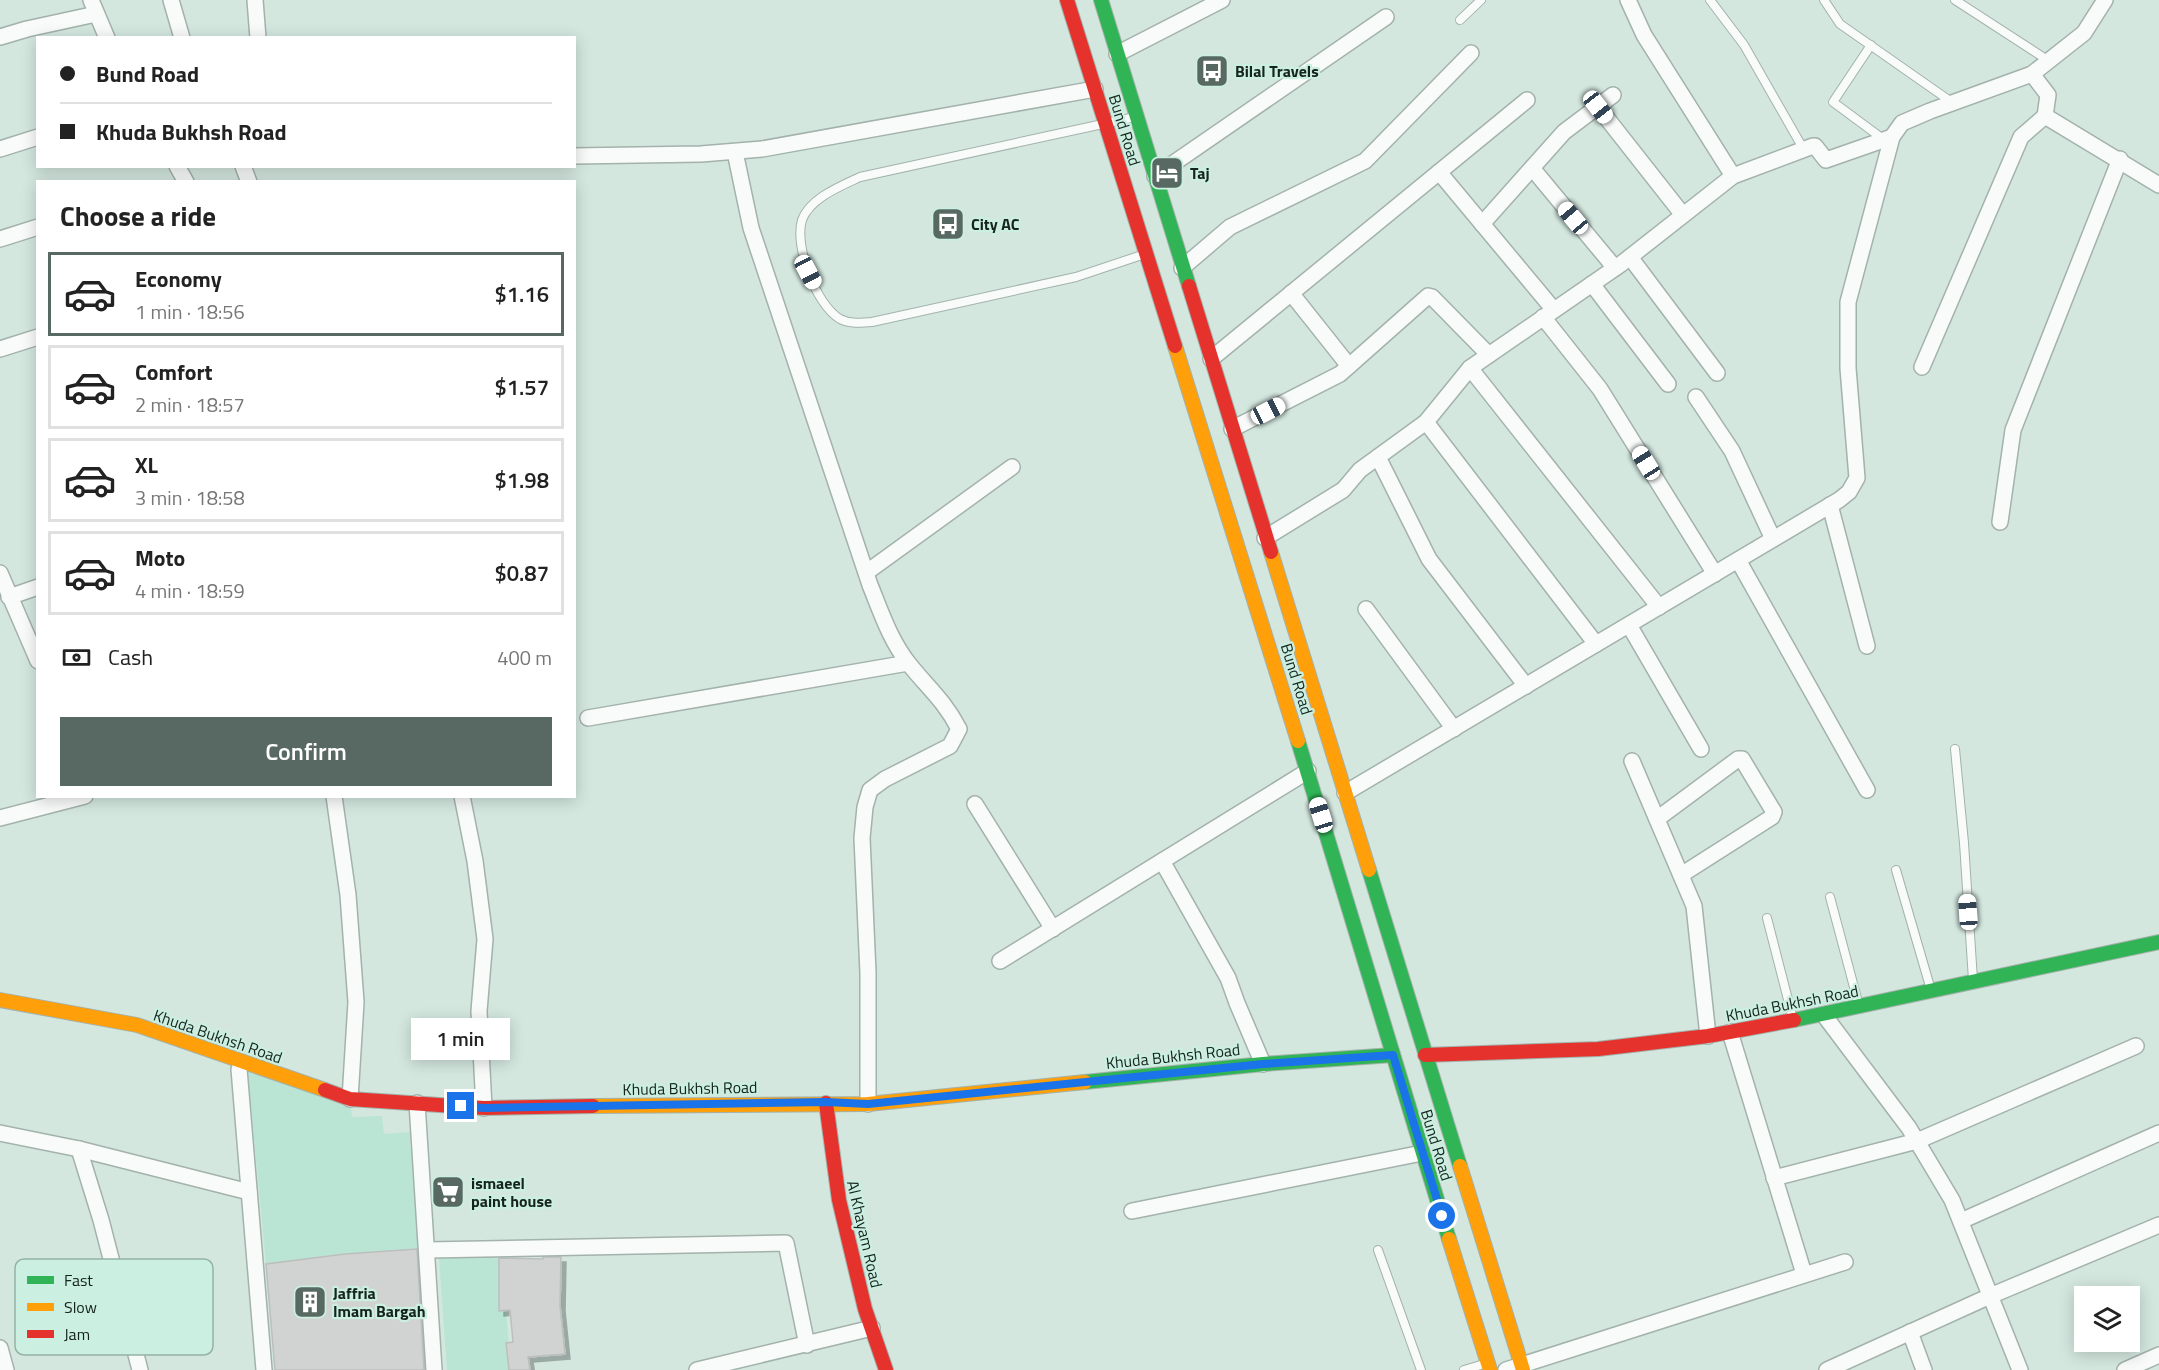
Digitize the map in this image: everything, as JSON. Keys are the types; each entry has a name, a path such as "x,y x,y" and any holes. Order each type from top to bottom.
{"main road":[{"name":"Bund Road","path":"1067,0 1308,771 1422,1154 1489,1367"},
{"name":"Bund Road","path":"1101,0 1522,1368"},
{"name":"Khuda Bukhsh Road","path":"1425,1055 1598,1049 1708,1036 1824,1015 2159,942"},
{"name":"Khuda Bukhsh Road","path":"2,1000 137,1025 350,1099 484,1108 826,1102 868,1104 1263,1064 1393,1055"},
{"name":"Al Khayam Road","path":"826,1102 839,1200 872,1328 886,1370"}],"street":[{"path":"171,0 181,36"},
{"path":"255,0 258,36"},
{"path":"1117,54 1222,0"},
{"path":"1628,0 1644,35 1733,176"},
{"path":"1345,793 1849,492 1857,478 1848,368 1848,302 1888,139 1902,123 2032,74 2084,33 2105,0"},
{"path":"0,37 94,7 106,36"},
{"path":"1155,176 1386,17"},
{"path":"1182,268 1230,227 1365,161 1471,53"},
{"path":"1922,367 2021,137 2045,116 2048,95 2032,74"},
{"path":"576,156 735,152 762,149 1095,89"},
{"path":"1482,224 1564,132 1613,95"},
{"path":"1210,359 1527,100"},
{"path":"1598,107 1683,215"},
{"path":"2045,116 2159,184"},
{"path":"0,149 36,138"},
{"path":"1265,538 1343,490 1360,470 1426,422 1470,368 1615,268 1733,176 1815,146 1826,160 1888,139"},
{"path":"735,152 751,228 887,629 908,663 935,691 959,729 950,746 885,779 870,790 865,807 862,838 868,973 868,1104"},
{"path":"2000,522 2013,430 2120,159"},
{"path":"1532,168 1615,268"},
{"path":"1439,172 1482,224 1549,314 1600,389 1715,574"},
{"path":"0,239 36,228"},
{"path":"1630,256 1717,373"},
{"path":"1592,284 1668,384"},
{"path":"1291,293 1349,366"},
{"path":"1232,429 1340,375 1428,296 1432,297 1489,355"},
{"path":"0,349 36,338"},
{"path":"1470,368 1659,607"},
{"path":"1696,397 1732,451 1773,539"},
{"path":"1426,422 1596,644"},
{"path":"1378,457 1429,559 1526,686"},
{"path":"867,572 1012,467"},
{"path":"1830,505 1867,646"},
{"path":"1738,560 1867,790"},
{"path":"0,573 36,657"},
{"path":"9,597 36,588"},
{"path":"1366,609 1454,729"},
{"path":"1629,625 1701,749"},
{"path":"588,718 908,663"},
{"path":"1657,819 1738,759 1742,759 1774,812 1772,817 1681,875"},
{"path":"1632,761 1694,906 1708,1036"},
{"path":"1000,961 1308,771"},
{"path":"0,818 77,798"},
{"path":"334,798 348,895 356,1002 350,1099"},
{"path":"462,798 475,861 485,939 479,1011 484,1108"},
{"path":"975,804 1053,928"},
{"path":"1162,861 1228,978 1263,1064"},
{"path":"0,985 2,1000"},
{"path":"1824,1015 1917,1141 1952,1200 2020,1370"},
{"path":"1730,1032 1804,1274"},
{"path":"1774,1178 1917,1141 2136,1046"},
{"path":"240,1069 264,1370"},
{"path":"417,1103 434,1370"},
{"path":"0,1133 79,1149 249,1192"},
{"path":"1961,1221 2159,1133"},
{"path":"79,1149 111,1259"},
{"path":"1132,1211 1422,1154"},
{"path":"1827,1370 1990,1296 2159,1225"},
{"path":"427,1250 786,1243 807,1345"},
{"path":"1506,1370 1522,1368 1845,1262"},
{"path":"697,1370 872,1328"},
{"path":"1910,1332 1924,1370"},
{"path":"0,1348 6,1370"},
{"path":"136,1355 140,1370"},
{"path":"2125,1370 2159,1355"}],"lane":[{"path":"1460,20 1481,0"},
{"path":"1710,0 1744,45 1804,150"},
{"path":"1824,0 1840,24 1953,102"},
{"path":"1955,0 2049,61"},
{"path":"1871,45 1833,102 1888,139"},
{"path":"1136,117 860,177 814,203 802,218 799,239 808,272 823,301 839,318 854,323 872,322 1076,278 1146,253"},
{"path":"1954,748 1964,843 1973,982"},
{"path":"1896,870 1931,991"},
{"path":"1830,897 1860,1007"},
{"path":"1767,918 1793,1021"},
{"path":"1378,1250 1421,1370"},
{"path":"1464,1370 1489,1367"}],"green space":[{"path":"247,1064 350,1099 352,1117 382,1116 384,1134 410,1132 410,1147 418,1147 425,1249 345,1254 266,1264"},
{"path":"499,1257 499,1310 506,1310 511,1370 447,1370 439,1258"}],"building":[{"path":"417,1249 424,1370 275,1370 266,1264 345,1254"},
{"path":"543,1257 561,1257 560,1306 565,1354 528,1357 530,1370 509,1370 506,1343 513,1342 510,1310 499,1311 499,1258 543,1259"}],"traffic: fast":[{"path":"1101,0 1189,286"},
{"path":"1298,741 1449,1239"},
{"path":"1369,870 1460,1166"},
{"path":"1794,1020 2159,942"},
{"path":"1085,1082 1263,1064 1393,1055"}],"traffic: slow":[{"path":"1175,346 1298,741"},
{"path":"1271,552 1369,870"},
{"path":"0,1000 137,1025 325,1090"},
{"path":"593,1106 868,1104 1085,1082"},
{"path":"1460,1166 1523,1370"},
{"path":"1449,1239 1490,1370"}],"traffic: jam":[{"path":"1067,0 1175,346"},
{"path":"1189,286 1271,552"},
{"path":"1425,1055 1598,1049 1708,1036 1794,1020"},
{"path":"325,1090 350,1099 484,1108 593,1106"},
{"path":"826,1103 839,1200 865,1309 886,1370"}],"place":[{"name":"Bilal Travels","path":"1212,71"},
{"name":"Taj","path":"1167,173"},
{"name":"City AC","path":"948,224"},
{"name":"ismaeel paint house","path":"448,1192"},
{"name":"Jaffria Imam Bargah","path":"310,1302"}],"route":[{"path":"461,1106 484,1108 826,1102 868,1104 1263,1064 1393,1055 1442,1216"}]}
